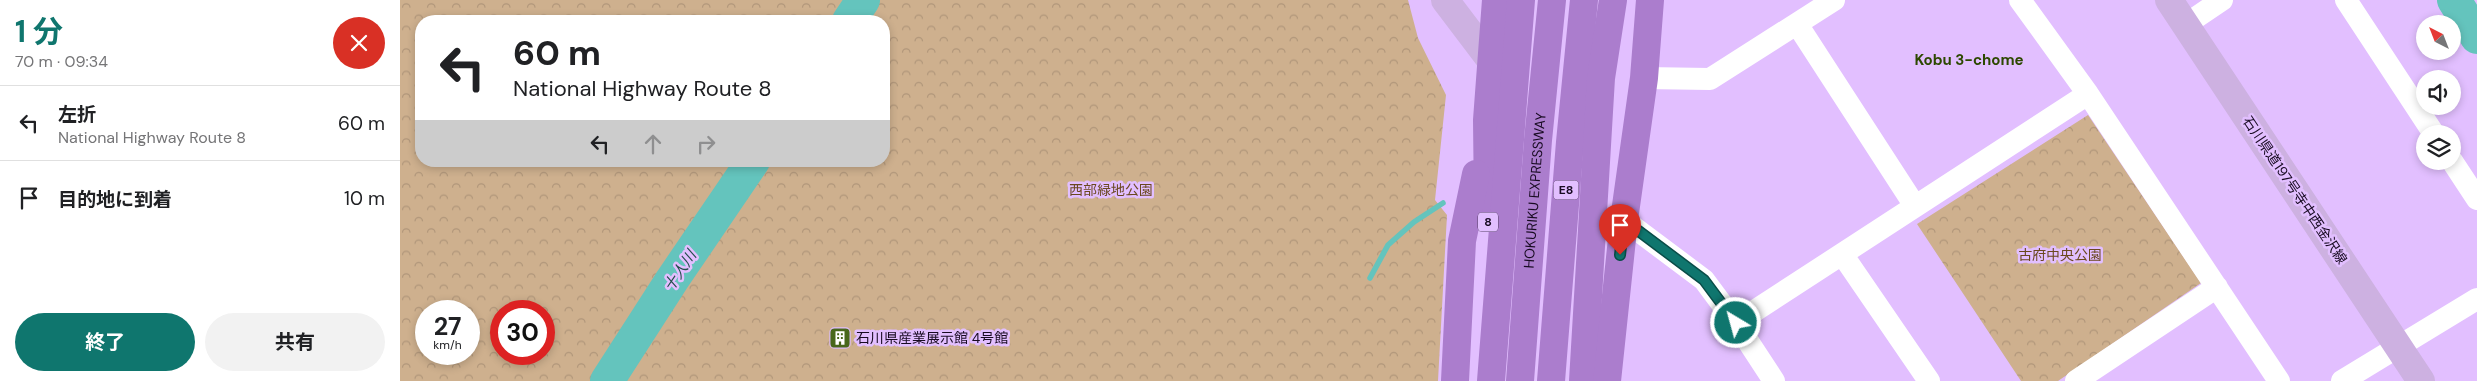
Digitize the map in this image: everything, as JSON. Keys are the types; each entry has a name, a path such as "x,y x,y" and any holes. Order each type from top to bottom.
{"highway":[{"name":"8","path":"1490,381 1487,120 1496,0"},
{"path":"1492,62 1507,0"},
{"path":"1490,381 1521,0"},
{"name":"HOKURIKU EXPRESSWAY","path":"1520,381 1538,140 1552,0"},
{"name":"E8","path":"1551,381 1570,142 1584,0"},
{"path":"1614,0 1617,44 1624,59 1634,72 1644,78"},
{"path":"1583,381 1601,78 1614,0"},
{"path":"1607,381 1624,220 1644,78 1650,0"},
{"path":"1455,381 1462,241 1487,120"}],"main road":[{"path":"1445,0 1492,62"},
{"name":"石川県道197号寺中西金沢線","path":"2169,0 2421,381"}],"street":[{"path":"1644,78 1710,79 1834,0"},
{"path":"2020,0 2088,94 2279,381"},
{"path":"2185,25 2222,0"},
{"path":"2346,0 2428,125"},
{"path":"1798,24 1916,206"},
{"path":"1736,323 2088,94"},
{"path":"2458,170 2477,199"},
{"path":"1624,220 1704,280 1736,323 1774,381"},
{"path":"1842,254 1929,381"},
{"path":"2076,381 2217,287"},
{"path":"2342,381 2477,299"}],"green space":[{"name":"西部緑地公園","path":"400,0 1408,0 1418,38 1446,95 1435,200 1447,215 1438,381 400,381"},
{"name":"古府中央公園","path":"2088,115 2201,283 2058,381 2021,381 1917,224"}],"waterway":[{"name":"十人川","path":"853,15 863,0"},
{"path":"2454,0 2477,37"},
{"name":"十人川","path":"607,381 672,280 749,167"},
{"path":"1370,278 1388,245 1414,222 1443,203"}],"place":[{"name":"石川県産業展示館 4号館","path":"840,338"}],"district":[{"name":"Kobu 3-chome","path":"1969,60"}],"route":[{"path":"1620,255 1624,220 1672,258 1704,280 1736,323"}]}
